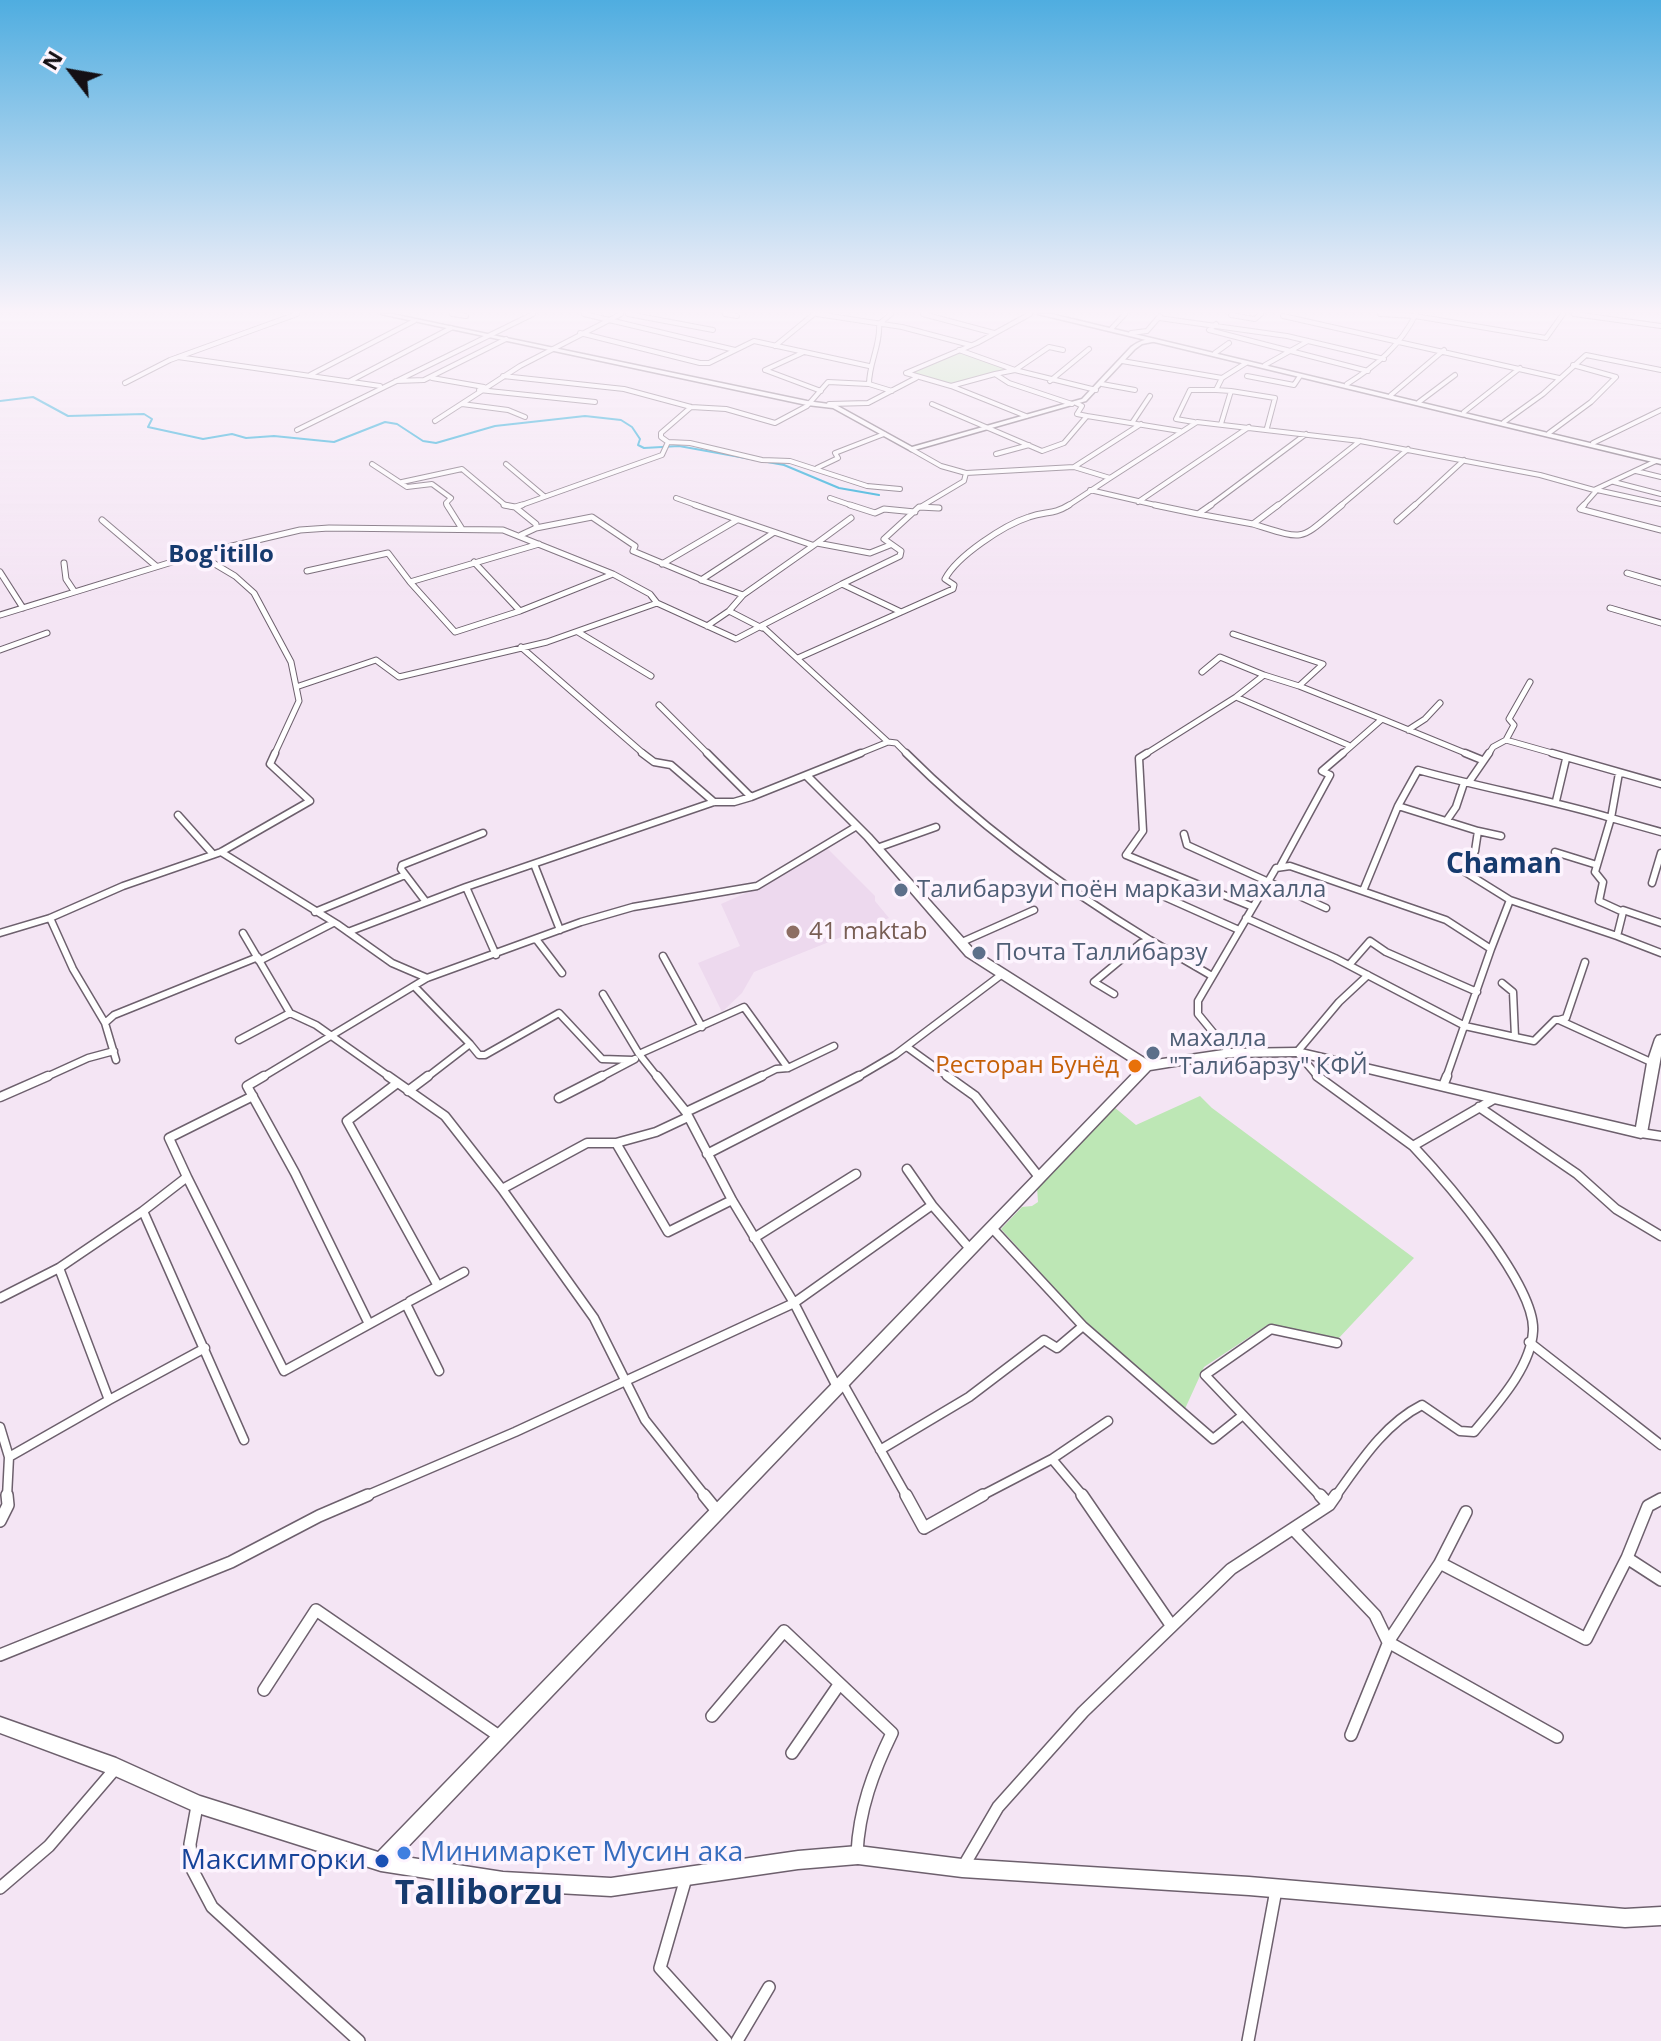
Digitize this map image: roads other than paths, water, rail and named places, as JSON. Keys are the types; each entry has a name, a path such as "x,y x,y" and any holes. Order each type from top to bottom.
{"highway":[{"path":"1440,409 1659,461"},
{"path":"1452,409 1659,461"}],"street":[{"path":"297,430 337,409"},
{"path":"435,421 454,409"},
{"path":"502,409 525,417"},
{"path":"668,445 661,433 688,409"},
{"path":"727,409 775,423 800,409"},
{"path":"839,409 941,466 966,473 1074,467 1110,478"},
{"path":"944,409 1042,451 1070,437 1087,416"},
{"path":"1009,409 1026,416"},
{"path":"911,449 1053,409"},
{"path":"1080,409 1077,414 1181,431"},
{"path":"1132,423 1141,409"},
{"path":"1181,409 1176,419 1267,428 1408,449 1661,504"},
{"path":"1221,424 1225,409"},
{"path":"1267,428 1272,409"},
{"path":"1464,412 1468,409"},
{"path":"1504,422 1522,409"},
{"path":"1549,433 1581,409"},
{"path":"1593,443 1661,410"},
{"path":"798,658 953,589 954,585 944,575 1003,528 1045,512 1055,514 1194,422"},
{"path":"1074,467 1141,424"},
{"path":"1138,502 1250,427"},
{"path":"817,468 838,458 835,453 884,434"},
{"path":"1198,514 1308,434"},
{"path":"1253,524 1360,441"},
{"path":"668,445 690,443 762,460 784,460 817,468 849,482 900,489"},
{"path":"515,507 662,455 668,445"},
{"path":"996,454 1029,445"},
{"path":"1090,490 1253,524 1292,536 1304,536 1408,449"},
{"path":"1397,521 1464,460"},
{"path":"1659,461 1597,490 1580,509 1661,530"},
{"path":"372,464 410,488 432,484 451,498 446,503 462,529"},
{"path":"506,464 544,496"},
{"path":"402,482 460,469 505,505 515,507 535,522 536,528"},
{"path":"1636,471 1661,477"},
{"path":"0,615 198,554 317,528 496,528 521,535 613,574 650,594 657,603 736,639 900,556 901,551 884,539 922,506 964,481 966,473"},
{"path":"1614,482 1661,494"},
{"path":"676,498 773,533 814,544 870,553 890,545"},
{"path":"830,498 875,513 884,509 915,512"},
{"path":"922,506 939,508"},
{"path":"521,535 536,528 592,517 635,546 633,551 743,595"},
{"path":"707,626 729,611 743,595 851,518"},
{"path":"102,520 156,566"},
{"path":"662,564 737,520"},
{"path":"700,579 773,533"},
{"path":"410,582 541,543"},
{"path":"307,571 388,553 455,632 520,611 613,574"},
{"path":"0,933 50,918 221,852 310,801 270,764 299,701 299,686 253,592 236,577 198,554"},
{"path":"474,562 520,611"},
{"path":"64,563 66,579 74,591"},
{"path":"0,572 23,608"},
{"path":"1627,573 1661,583"},
{"path":"842,584 901,612"},
{"path":"299,686 376,660 404,678 578,632 657,603"},
{"path":"1610,608 1661,623"},
{"path":"729,611 763,628 888,742"},
{"path":"578,632 651,676"},
{"path":"0,650 47,633"},
{"path":"1233,634 1323,664 1299,686"},
{"path":"521,647 640,751 654,762 671,765 714,802"},
{"path":"1202,672 1220,657 1482,760"},
{"path":"1253,907 1126,855 1143,831 1139,758 1236,697 1264,675"},
{"path":"1447,820 1466,782 1482,760 1493,747 1506,740 1514,725 1509,719 1530,682"},
{"path":"1236,697 1348,745"},
{"path":"1408,730 1425,719 1440,703"},
{"path":"659,705 751,797"},
{"path":"1230,1053 1196,1007 1246,918 1276,868 1281,865 1330,775 1322,771 1348,745 1382,719"},
{"path":"1506,740 1661,784"},
{"path":"348,932 466,887 714,802 734,802 751,797 888,742 896,743 970,815 1078,897 1212,976"},
{"path":"1556,801 1566,759"},
{"path":"1363,891 1398,806 1418,770 1556,801 1661,832"},
{"path":"1619,773 1611,818 1595,872 1603,882 1599,901 1661,923"},
{"path":"807,776 857,826 970,953 1147,1066"},
{"path":"1398,806 1501,836"},
{"path":"178,815 212,853"},
{"path":"369,1324 247,1086 427,978 633,907 757,886 857,826"},
{"path":"877,848 936,827"},
{"path":"1478,831 1475,851 1465,872 1510,900 1567,917 1661,953"},
{"path":"426,902 405,875 402,865 483,833"},
{"path":"1184,834 1187,845 1326,908"},
{"path":"221,852 253,867 380,957 409,973 427,978"},
{"path":"1555,852 1597,865"},
{"path":"1652,883 1661,853"},
{"path":"534,864 560,930"},
{"path":"1281,865 1446,920 1491,949"},
{"path":"315,912 405,875"},
{"path":"466,887 496,955"},
{"path":"1165,897 1239,930"},
{"path":"1443,1086 1510,900"},
{"path":"962,942 1034,910"},
{"path":"1617,936 1624,916 1621,910"},
{"path":"0,1097 88,1058 115,1056 105,1023 73,969 50,918"},
{"path":"1246,918 1349,965 1465,1026 1534,1041 1555,1020 1566,1018 1585,962"},
{"path":"105,1023 127,1008 259,959 333,923"},
{"path":"243,933 290,1013 316,1025 445,1116 502,1189 594,1318 645,1420 717,1511"},
{"path":"536,939 562,973"},
{"path":"1114,994 1094,982 1141,943 1150,940"},
{"path":"1349,965 1370,941 1386,952 1477,992"},
{"path":"663,956 702,1027"},
{"path":"707,1154 797,1111 907,1047 914,1038 1001,975"},
{"path":"1297,1052 1339,1002 1368,975"},
{"path":"1502,983 1513,992 1515,1037"},
{"path":"414,986 479,1055 485,1055 559,1013 602,1059 638,1057"},
{"path":"603,994 638,1057 687,1114 732,1200 924,1528 961,1504 982,1498 1052,1459 1108,1421"},
{"path":"559,1098 744,1007 788,1068"},
{"path":"239,1040 290,1013"},
{"path":"1559,1020 1653,1063"},
{"path":"1641,1133 1653,1063 1661,1039"},
{"path":"408,1091 470,1044"},
{"path":"502,1189 587,1143 616,1143 656,1132 776,1069 788,1068 834,1046"},
{"path":"907,1047 975,1096 1039,1177"},
{"path":"962,1868 998,1807 1083,1712 1231,1569 1329,1505 1373,1446 1417,1407 1427,1406 1460,1431 1474,1432 1501,1398 1529,1342 1534,1329 1531,1314 1505,1265 1454,1190 1413,1146 1320,1079 1297,1052"},
{"path":"381,1862 1147,1066 1230,1053 1297,1052 1661,1136"},
{"path":"396,1084 347,1121 438,1286"},
{"path":"253,1096 169,1138 284,1371 406,1304 439,1371"},
{"path":"1413,1146 1494,1099"},
{"path":"1479,1107 1577,1174 1611,1205 1661,1236"},
{"path":"616,1143 668,1232 732,1200"},
{"path":"907,1169 932,1205 971,1250"},
{"path":"754,1238 856,1174"},
{"path":"0,1298 59,1268 187,1177"},
{"path":"0,1655 231,1562 319,1516 627,1381 794,1303 932,1205"},
{"path":"143,1211 244,1440"},
{"path":"992,1228 1083,1326 1213,1439 1243,1415"},
{"path":"59,1268 109,1400"},
{"path":"410,1301 464,1272"},
{"path":"880,1450 969,1397 1044,1340 1057,1348 1083,1326"},
{"path":"1329,1505 1205,1375 1271,1329 1337,1343"},
{"path":"1529,1342 1661,1445"},
{"path":"9,1457 205,1348"},
{"path":"0,1427 9,1457 6,1475 8,1505 0,1521"},
{"path":"1052,1459 1086,1500 1171,1625"},
{"path":"1440,1563 1586,1639 1627,1558 1648,1506 1661,1499"},
{"path":"1351,1735 1388,1643 1440,1563 1466,1512"},
{"path":"1294,1530 1375,1615 1388,1643 1557,1737"},
{"path":"1627,1558 1661,1580"},
{"path":"264,1690 316,1610 501,1737"},
{"path":"712,1716 784,1631 838,1686 892,1733 868,1787 857,1826 858,1855"},
{"path":"792,1753 838,1686"},
{"path":"0,1725 116,1767 198,1804 381,1862 503,1881 611,1887 858,1855 962,1868 1625,1918 1661,1916"},
{"path":"0,1888 49,1846 116,1767"},
{"path":"198,1804 190,1844 192,1869 212,1907 359,2041"},
{"path":"687,1876 660,1968 726,2041"},
{"path":"1248,2041 1276,1890"},
{"path":"737,2041 769,1987"}],"waterway":[{"path":"56,409 68,416 144,414 152,419 148,427 203,439 232,434 246,438 274,436 334,442 385,422 397,424 423,441 436,443 495,426 585,416 621,420 632,427 640,439 638,445 644,448 679,446 784,465 839,488 879,495"}],"place":[{"name":"Талибарзуи поён маркази махалла","path":"901,890"},
{"name":"41 maktab","path":"793,932"},
{"name":"Почта Таллибарзу","path":"979,953"},
{"name":"махалла \"Талибарзу\" КФЙ","path":"1153,1053"},
{"name":"Ресторан Бунёд","path":"1135,1066"},
{"name":"Минимаркет Мусин ака","path":"404,1853"},
{"name":"Максимгорки","path":"382,1861"}],"district":[{"name":"Bog'itillo","path":"221,555"},
{"name":"Chaman","path":"1504,865"},
{"name":"Talliborzu","path":"479,1894"}]}
